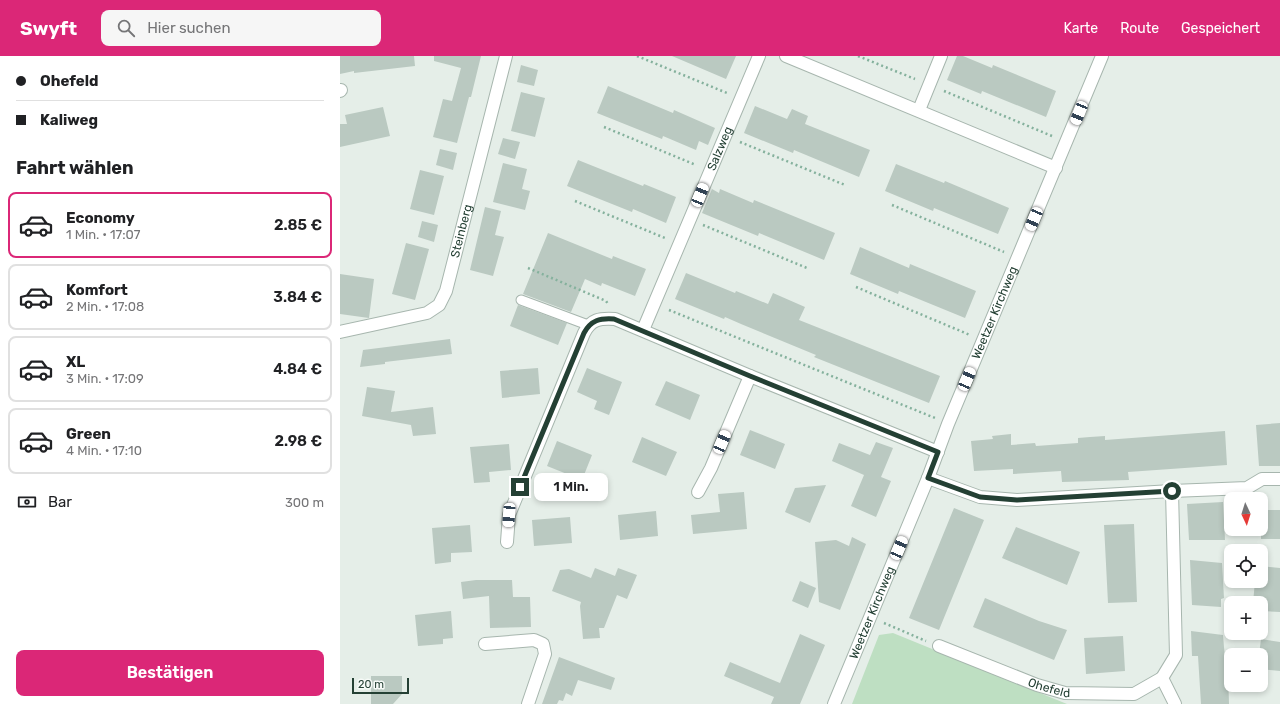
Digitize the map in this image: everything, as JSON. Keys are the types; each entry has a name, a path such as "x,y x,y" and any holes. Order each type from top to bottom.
{"street":[{"name":"Steinberg","path":"340,332 427,314 439,305 446,291 506,56"},
{"name":"Salzweg","path":"643,330 759,56"},
{"path":"786,56 1056,168"},
{"path":"918,110 941,56"},
{"name":"Weetzer Kirchweg","path":"834,704 928,478 948,424 1102,56"},
{"path":"507,542 509,515 588,325 600,318 614,319 643,330 750,376 938,452"},
{"path":"698,492 711,468 750,376"},
{"path":"928,478 980,497 1017,500 1247,488 1262,480 1280,479"},
{"name":"Ohefeld","path":"939,646 1037,685 1065,693 1134,694 1162,678 1176,654 1172,491"},
{"path":"485,644 534,640 543,644 545,654 528,704"},
{"path":"1162,678 1175,704"}],"lane":[{"path":"521,300 588,325"}],"path":[{"path":"637,56 740,99"},
{"path":"858,56 1067,142"},
{"path":"604,127 710,170"},
{"path":"724,136 845,185"},
{"path":"575,201 680,244"},
{"path":"892,205 1018,257"},
{"path":"690,220 807,268"},
{"path":"528,268 606,301 614,319"},
{"path":"856,287 983,341"},
{"path":"654,304 948,424"},
{"path":"870,617 939,646"}],"green space":[{"path":"893,633 1067,704 852,704 879,635"}],"building":[{"path":"340,56 414,56 415,66 354,73 354,71 340,74"},
{"path":"434,56 481,56 471,97 469,97 457,143 433,137 443,99 452,101 461,68 434,61"},
{"path":"672,56 736,56 726,79"},
{"path":"957,56 963,56 992,68 993,65 1056,91 1046,117 982,91 981,94 947,80"},
{"path":"521,65 538,70 534,86 517,82"},
{"path":"608,86 673,113 674,110 715,128 708,145 699,141 696,150 663,136 662,139 597,113"},
{"path":"521,92 545,98 535,137 511,131"},
{"path":"755,106 787,119 792,109 808,116 805,124 870,150 859,177 794,150 793,153 744,133"},
{"path":"383,107 390,136 340,147 340,124 347,124 345,115"},
{"path":"503,138 520,142 515,159 498,154"},
{"path":"440,149 457,153 453,170 436,165"},
{"path":"578,160 643,186 644,184 676,197 666,223 633,209 632,212 567,186"},
{"path":"503,163 527,169 522,189 530,191 525,210 493,202"},
{"path":"896,164 944,183 945,181 1009,208 998,234 934,208 933,211 885,191"},
{"path":"420,170 444,176 434,215 410,209"},
{"path":"712,189 719,193 720,189 753,203 754,200 835,233 824,260 759,233 758,236 702,213"},
{"path":"485,207 501,211 495,235 504,237 493,276 470,270"},
{"path":"422,221 438,225 434,242 418,237"},
{"path":"548,233 612,259 613,256 646,269 635,296 602,283 601,286 585,279 571,312 523,294"},
{"path":"406,243 429,249 415,300 392,294"},
{"path":"860,247 909,268 910,264 976,291 965,318 899,291 898,294 850,274"},
{"path":"686,273 735,293 736,291 768,304 773,293 805,307 799,320 940,376 929,403 814,357 816,355 725,317 724,319 675,299"},
{"path":"340,274 374,279 369,318 340,314"},
{"path":"518,305 567,323 558,345 510,326"},
{"path":"450,339 452,354 385,362 385,364 360,367 363,350"},
{"path":"538,368 540,394 502,398 500,371"},
{"path":"587,368 622,382 609,415 594,409 597,401 577,392"},
{"path":"666,381 700,395 690,420 655,405"},
{"path":"367,387 395,391 391,412 433,407 436,434 413,436 411,425 362,416"},
{"path":"1280,423 1280,466 1259,466 1256,425"},
{"path":"750,430 785,444 775,469 740,455"},
{"path":"1225,431 1227,465 1128,472 1129,480 1062,482 1061,471 1013,474 1013,469 974,471 971,441 993,439 992,436 1011,434 1011,445 1035,443 1036,446 1078,443 1078,438 1090,437 1105,436 1105,440"},
{"path":"642,437 677,452 666,476 632,462"},
{"path":"557,441 592,455 582,480 547,466"},
{"path":"876,442 893,448 881,477 891,481 876,517 851,506 864,475 832,461 839,443 870,455"},
{"path":"509,444 511,470 489,472 490,482 474,483 470,447"},
{"path":"826,485 810,523 785,512 795,488"},
{"path":"744,492 747,529 693,534 691,515 720,512 718,494"},
{"path":"1223,502 1225,540 1189,540 1187,504"},
{"path":"954,508 984,520 939,630 909,618"},
{"path":"1268,510 1280,510 1280,539 1261,539 1261,536 1268,536"},
{"path":"656,511 658,536 620,540 618,515"},
{"path":"570,517 572,543 534,546 532,520"},
{"path":"1134,524 1137,602 1108,603 1104,525"},
{"path":"470,525 472,552 451,553 451,562 435,564 432,528"},
{"path":"1016,527 1080,552 1067,585 1002,558"},
{"path":"852,537 866,544 840,610 819,602 815,542 836,540 849,546"},
{"path":"1190,560 1222,563 1224,598 1221,599 1221,607 1192,605"},
{"path":"1268,567 1280,568 1280,612 1268,611 1268,596 1254,596 1254,588 1268,588"},
{"path":"595,568 615,576 618,568 637,575 627,599 617,595 604,628 599,628 600,638 583,639 580,606 581,602 552,591 560,570 569,569 591,578"},
{"path":"476,580 512,580 513,597 530,597 531,627 490,628 489,596 463,599 461,582"},
{"path":"800,581 816,588 808,608 792,601"},
{"path":"985,598 1039,621 1067,630 1054,660 973,627"},
{"path":"451,611 453,638 443,639 443,644 418,646 415,615"},
{"path":"1191,631 1223,635 1224,692 1229,692 1229,704 1201,704 1198,656 1192,656"},
{"path":"800,634 825,645 800,704 771,704 774,697 724,676 730,662 780,683"},
{"path":"1123,636 1125,671 1086,674 1084,638"},
{"path":"1261,640 1280,642 1280,671 1268,670 1268,648 1260,648"},
{"path":"559,657 615,678 611,690 578,680 572,696 566,693 563,701 559,700 557,704 542,704"},
{"path":"371,676 402,676 402,694 393,704 371,704"}],"route":[{"path":"520,487 584,333 588,325 600,318 614,319 643,330 750,376 938,452 928,478 980,497 1017,500 1172,491"}]}
